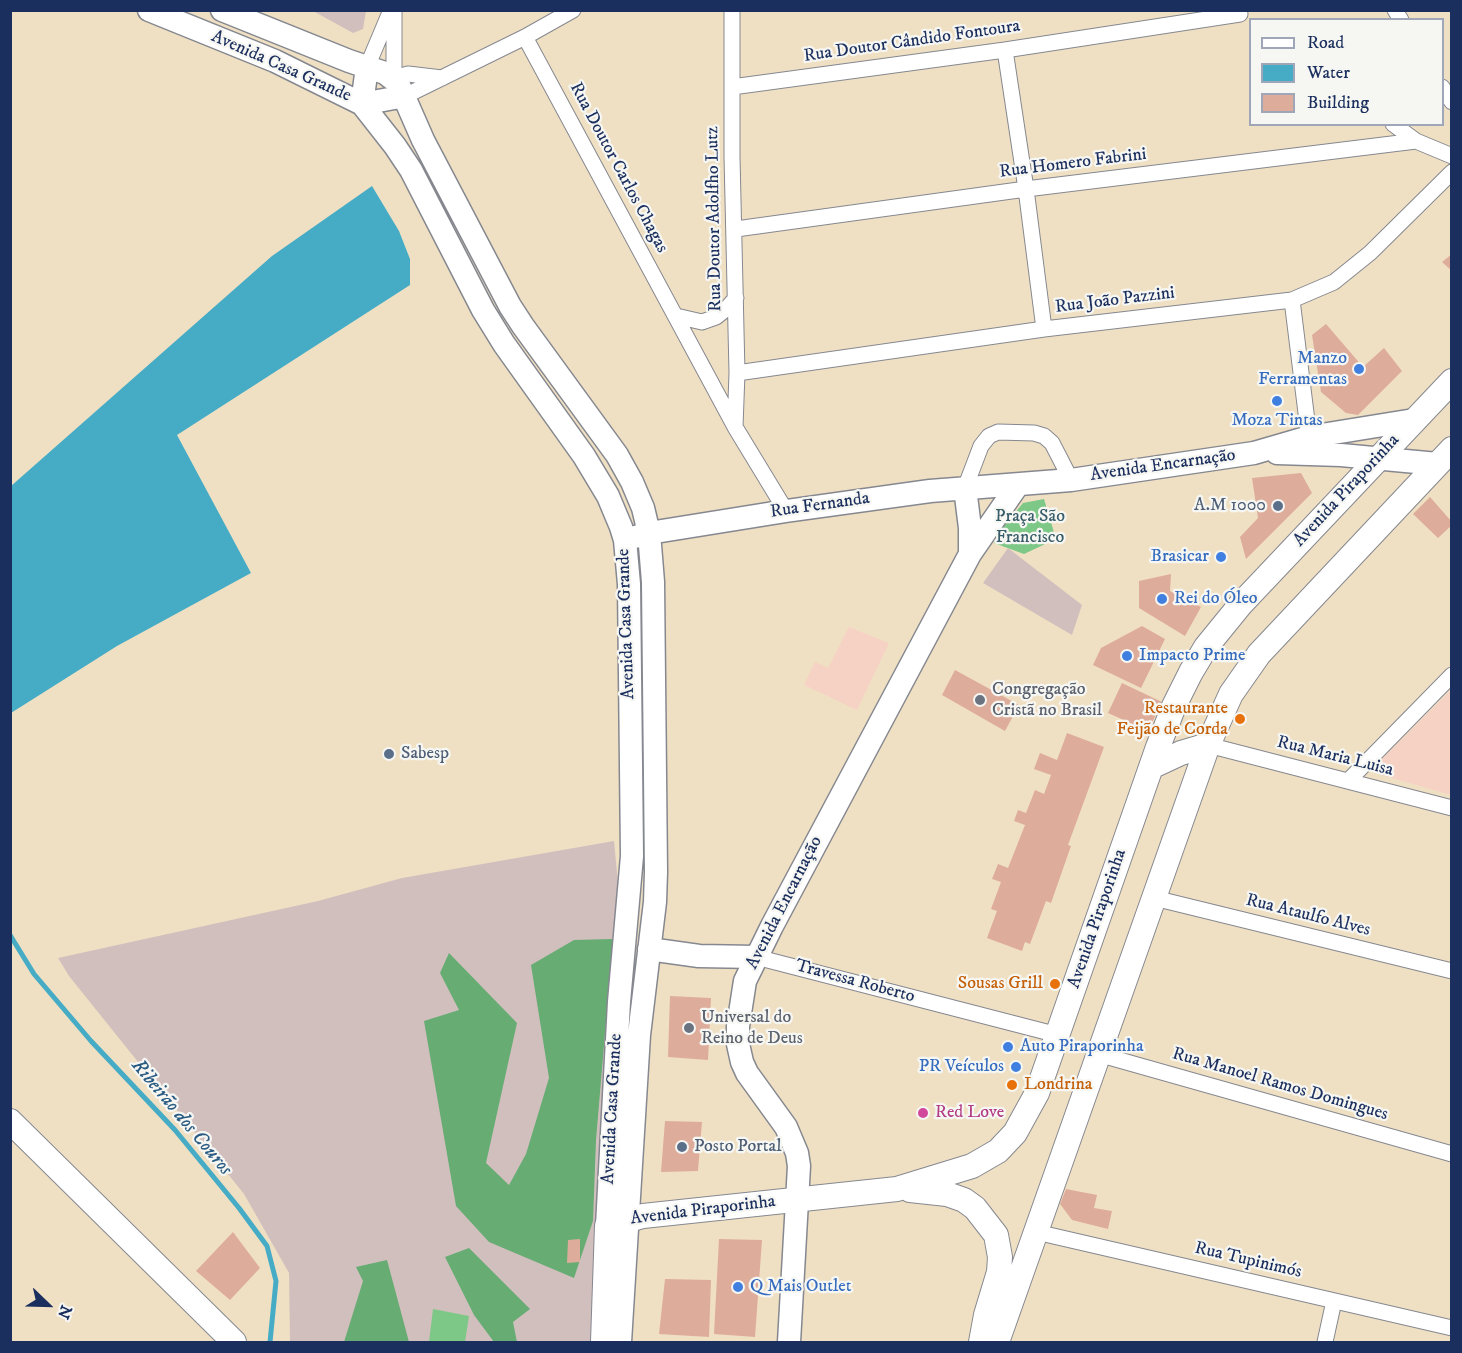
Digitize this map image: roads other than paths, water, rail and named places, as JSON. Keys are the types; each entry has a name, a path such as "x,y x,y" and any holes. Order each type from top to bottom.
{"main road":[{"name":"Avenida Casa Grande","path":"149,10 275,61 362,104 411,170 483,309 504,344 584,456 608,496 621,527 625,540 629,584 632,856 617,1023 617,1223 620,1342"},
{"name":"Avenida Casa Grande","path":"222,10 367,67 400,87 423,140 510,306 617,455 643,508 649,533 653,582 655,902 603,1342"},
{"path":"362,104 367,67"},
{"path":"362,104 400,87"},
{"name":"Avenida Piraporinha","path":"617,1223 643,1216 897,1189 972,1166 986,1159 1007,1142 1030,1109 1151,767 1174,706 1191,672 1206,647 1241,604 1452,381"},
{"name":"Avenida Encarnação","path":"789,1342 799,1199 799,1166 793,1142 786,1127 747,1073 740,1053 738,1026 741,1002 746,981 756,957 970,554 1017,486 1254,453 1310,437 1414,420"},
{"name":"Avenida Encarnação","path":"1254,453 1447,461"},
{"path":"997,1342 1208,745 1231,694 1259,654 1447,461"},
{"name":"Rua Fernanda","path":"625,540 649,533 786,511 965,488 1017,486"},
{"name":"Avenida Encarnação","path":"965,488 970,528 970,554"},
{"path":"1151,767 1182,753 1208,745"},
{"name":"Travessa Roberto","path":"649,949 699,956 756,957"},
{"path":"10,1121 234,1342"},
{"path":"897,1189 947,1194 964,1200 975,1208 996,1235 1000,1257 999,1272 986,1315 981,1342"}],"street":[{"path":"367,67 392,10"},
{"path":"392,10 400,87"},
{"path":"400,87 442,78 525,38 573,10"},
{"name":"Rua Doutor Adolfho Lutz","path":"732,10 732,157 736,229 735,427"},
{"name":"Rua Doutor Cândido Fontoura","path":"732,87 1242,15"},
{"name":"Rua Doutor Carlos Chagas","path":"525,38 735,427 786,511"},
{"path":"1005,50 1044,329"},
{"path":"400,87 408,74 442,78"},
{"path":"1444,89 1452,102"},
{"path":"1396,126 1416,141 1452,156"},
{"name":"Rua Homero Fabrini","path":"736,229 1026,189 1416,141"},
{"name":"Rua João Pazzini","path":"737,374 1044,329 1293,300 1334,282 1370,253 1452,172"},
{"path":"676,316 702,322 716,317 736,298"},
{"path":"1293,300 1310,437"},
{"name":"Avenida Encarnação","path":"965,488 981,446 989,436 998,432 1034,433 1044,436 1052,443 1071,480"},
{"path":"1349,780 1452,675"},
{"name":"Rua Maria Luisa","path":"1208,745 1452,808"},
{"name":"Rua Ataulfo Alves","path":"1154,898 1452,971"},
{"name":"Travessa Roberto","path":"756,957 1058,1035"},
{"name":"Rua Manoel Ramos Domingues","path":"1098,1054 1452,1154"},
{"name":"Rua Tupinimós","path":"1036,1232 1452,1328"},
{"path":"1325,1342 1334,1301"}],"water":[{"path":"372,186 399,231 410,259 410,285 177,435 251,573 117,646 11,713 11,486 272,256"}],"waterway":[{"name":"Ribeirão dos Couros","path":"10,935 34,974 91,1041 175,1130 267,1246 276,1281 270,1342"}],"place":[{"name":"Manzo Ferramentas","path":"1359,369"},
{"name":"Moza Tintas","path":"1277,401"},
{"name":"A.M 1000","path":"1278,506"},
{"name":"Brasicar","path":"1221,557"},
{"name":"Rei do Óleo","path":"1162,599"},
{"name":"Impacto Prime","path":"1127,656"},
{"name":"Congregação Cristã no Brasil","path":"980,700"},
{"name":"Restaurante Feijão de Corda","path":"1240,719"},
{"name":"Sabesp","path":"389,754"},
{"name":"Sousas Grill","path":"1055,984"},
{"name":"Universal do Reino de Deus","path":"689,1028"},
{"name":"Auto Piraporinha","path":"1008,1047"},
{"name":"PR Veículos","path":"1016,1067"},
{"name":"Londrina","path":"1012,1085"},
{"name":"Red Love","path":"923,1113"},
{"name":"Posto Portal","path":"682,1147"},
{"name":"Q Mais Outlet","path":"738,1287"}],"park label":[{"name":"Praça São Francisco","path":"1030,527"}]}
